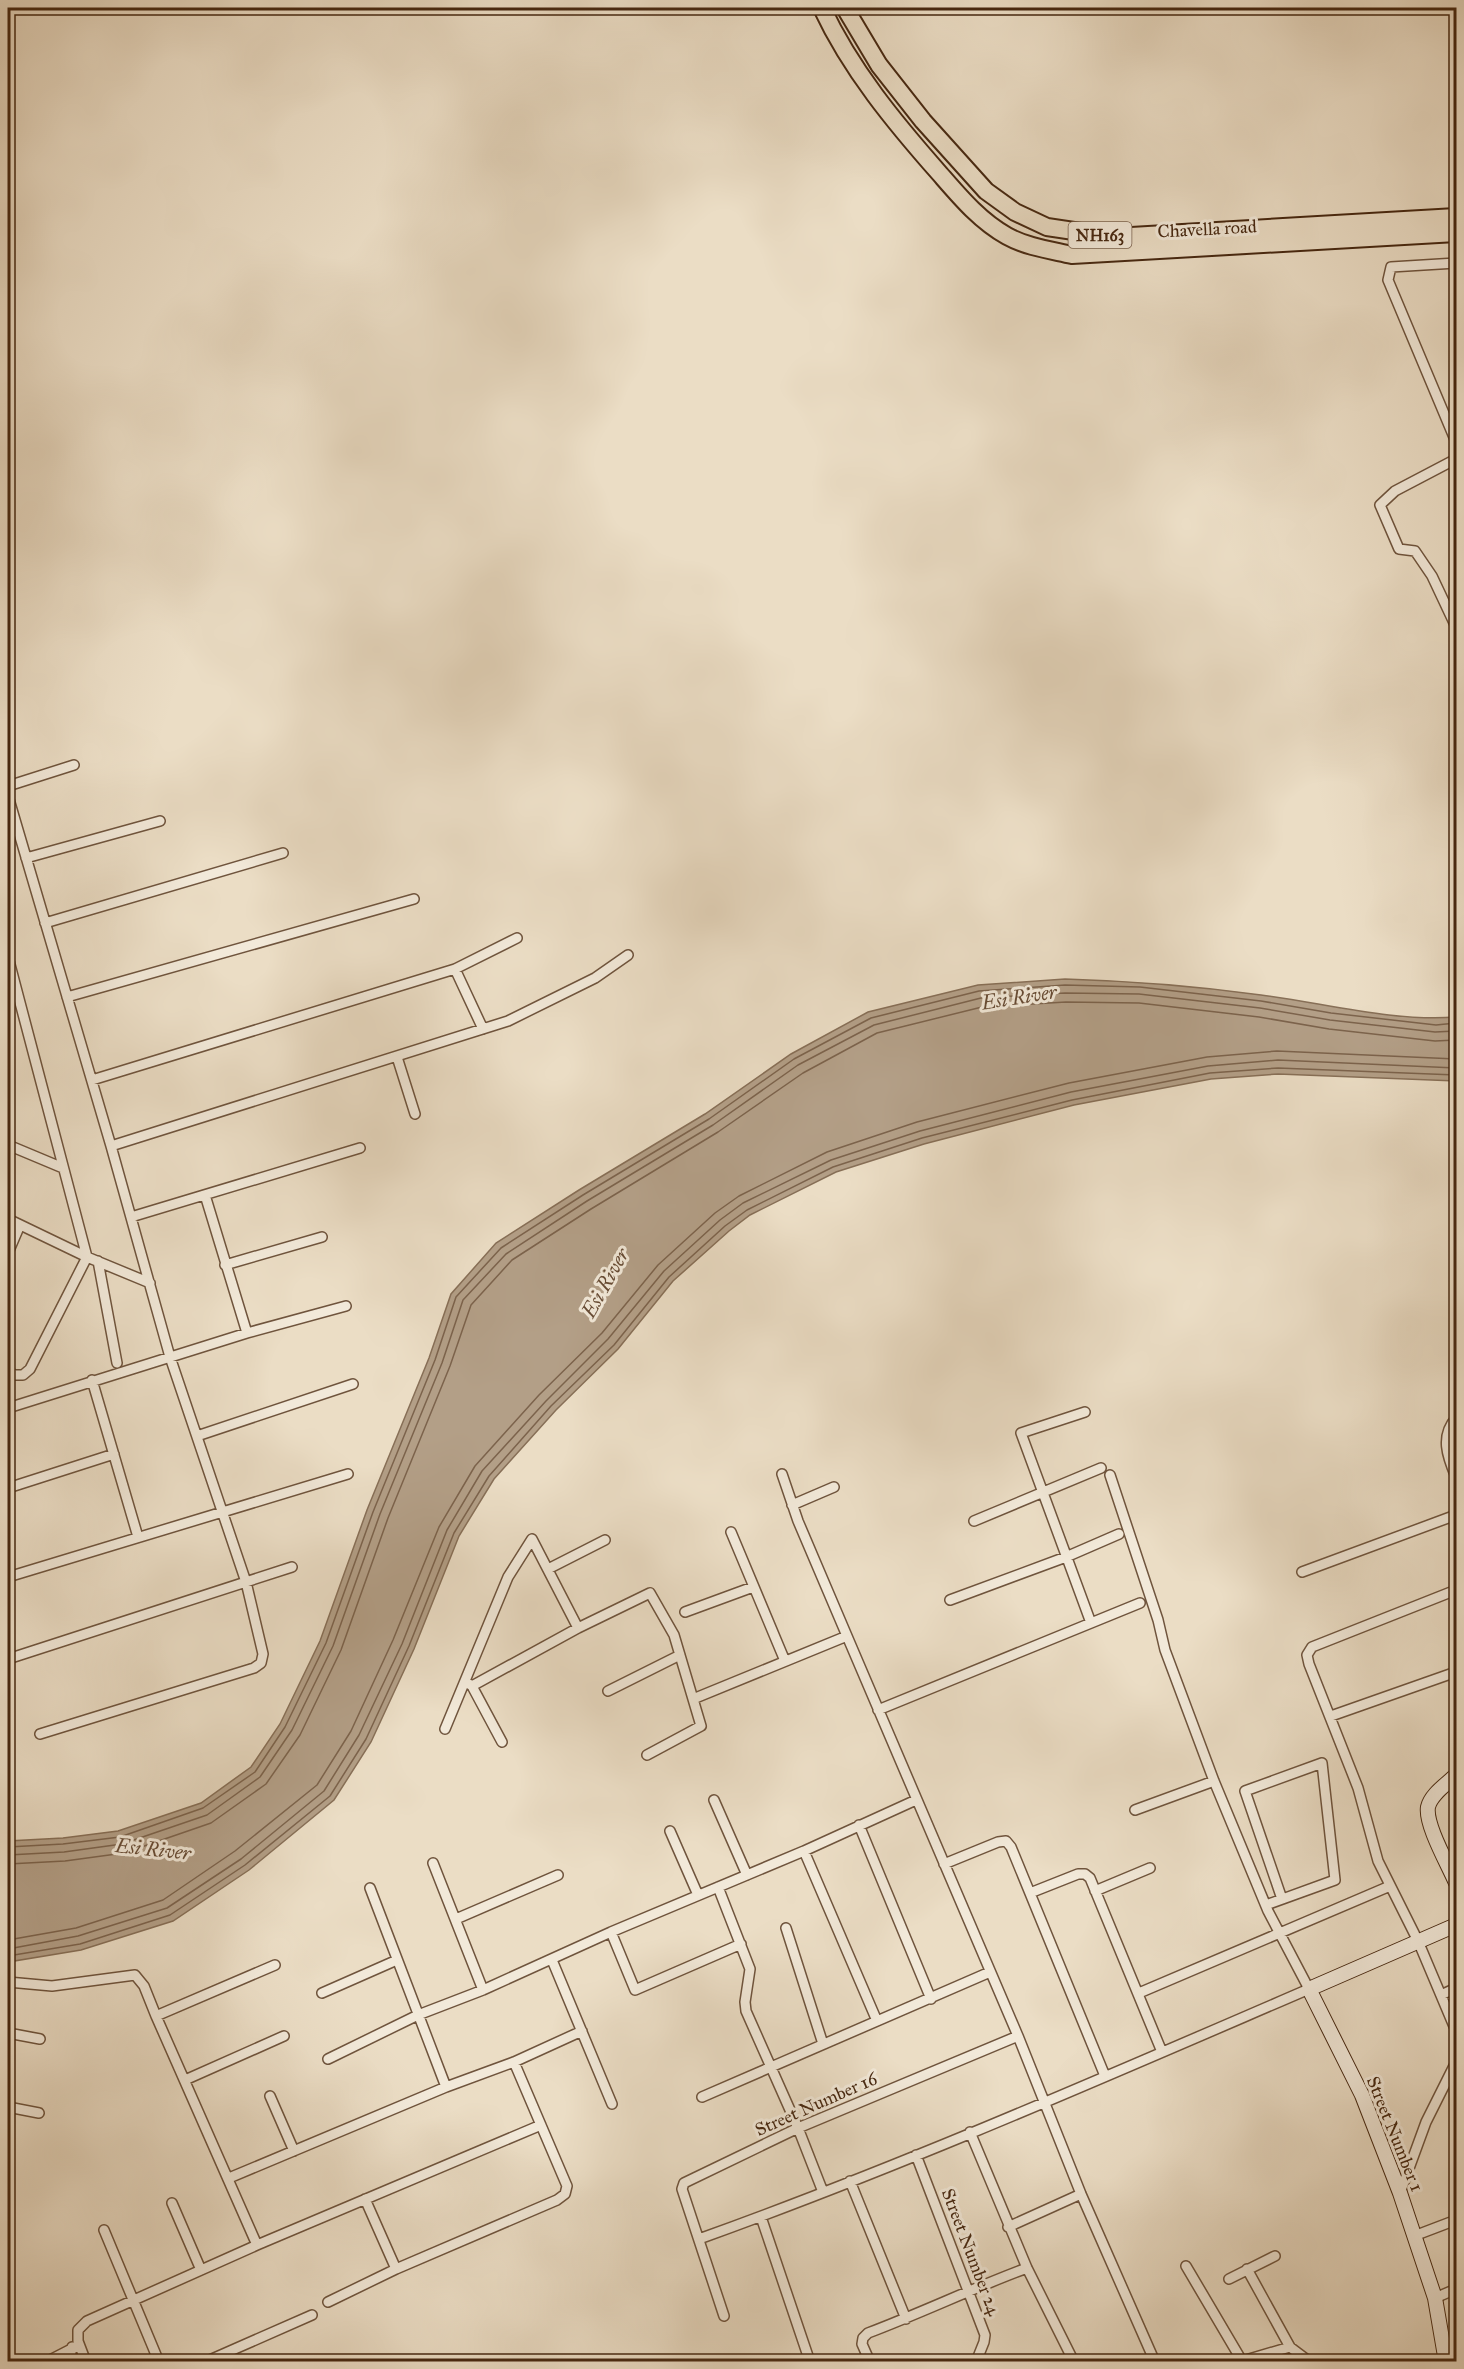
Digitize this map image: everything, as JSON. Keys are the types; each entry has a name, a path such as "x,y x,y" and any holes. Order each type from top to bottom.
{"highway":[{"name":"Chavella road","path":"822,8 864,82 909,139 974,212 1006,235 1026,245 1072,255 1456,234"},
{"name":"Chavella road","path":"845,8 879,65 923,121 986,191 1015,212 1047,228 1114,237 1456,218"}],"street":[{"path":"1456,263 1390,267 1388,280 1456,442"},
{"path":"1456,459 1395,491 1380,506 1399,549 1414,551 1432,576 1456,627"},
{"path":"8,786 74,765"},
{"path":"8,796 92,1080 170,1357 246,1582 263,1654 261,1663 254,1668 40,1734"},
{"path":"26,858 160,821"},
{"path":"45,923 283,853"},
{"path":"67,997 414,899"},
{"path":"92,1080 455,969 517,938"},
{"path":"111,1146 508,1021 595,978 628,955"},
{"path":"8,957 87,1257 30,1369 23,1375 8,1372"},
{"path":"455,969 483,1029"},
{"path":"397,1057 415,1114"},
{"path":"8,1145 63,1168"},
{"path":"131,1217 360,1148"},
{"path":"205,1195 246,1333"},
{"path":"8,1219 87,1257 150,1282"},
{"path":"8,1253 20,1225"},
{"path":"225,1265 322,1237"},
{"path":"98,1261 117,1363"},
{"path":"8,1408 246,1333 346,1306"},
{"path":"92,1380 138,1537"},
{"path":"197,1436 353,1384"},
{"path":"1085,1412 1021,1433 1091,1623"},
{"path":"1456,1418 1448,1427 1446,1446 1456,1477"},
{"path":"8,1488 114,1454"},
{"path":"974,1521 1101,1468"},
{"path":"8,1577 348,1474"},
{"path":"782,1474 792,1505 846,1636 1018,2036 1081,2194 1155,2361"},
{"name":"Street Number 1","path":"1110,1475 1158,1620 1165,1650 1214,1781 1266,1905 1362,2095 1400,2193 1435,2298 1446,2361"},
{"path":"792,1505 834,1487"},
{"path":"1302,1572 1456,1515"},
{"path":"731,1532 785,1661"},
{"path":"950,1600 1066,1557 1119,1534"},
{"path":"445,1729 468,1684 508,1577 532,1539 578,1628"},
{"path":"548,1569 605,1540"},
{"path":"11,1658 292,1567"},
{"path":"686,1612 753,1587"},
{"path":"1456,1590 1312,1647 1307,1655 1358,1788 1378,1861 1418,1941 1456,2031"},
{"path":"468,1684 650,1593 674,1635 701,1726 647,1755"},
{"path":"878,1710 1140,1603"},
{"path":"693,1699 846,1636"},
{"path":"608,1691 680,1655"},
{"path":"1331,1716 1456,1672"},
{"path":"468,1684 502,1742"},
{"path":"1266,1905 1335,1880 1322,1763 1245,1791 1282,1899"},
{"path":"1456,1775 1434,1796 1428,1808 1430,1823 1456,1884"},
{"path":"1135,1810 1214,1781"},
{"path":"714,1800 747,1875"},
{"path":"328,2058 418,2015 483,1990 916,1800"},
{"path":"859,1826 931,1999"},
{"path":"670,1831 698,1895"},
{"path":"944,1864 998,1842 1006,1841 1011,1847 1105,2076"},
{"path":"804,1851 877,2021"},
{"path":"433,1863 483,1990"},
{"path":"1095,1891 1150,1868"},
{"path":"1030,1893 1078,1874 1086,1874 1090,1878 1162,2052"},
{"path":"456,1919 558,1875"},
{"path":"1139,1993 1390,1886"},
{"path":"718,1887 750,1970 745,2002 746,2011 798,2128 823,2192"},
{"path":"370,1888 446,2087"},
{"path":"724,2316 699,2239 761,2217 1044,2103 1456,1925"},
{"path":"786,1928 823,2044"},
{"path":"611,1932 635,1990 741,1944"},
{"path":"322,1993 397,1960"},
{"path":"552,1960 612,2104"},
{"path":"156,2016 275,1965"},
{"path":"702,2097 990,1972"},
{"path":"8,1982 52,1986 135,1975 144,1986 257,2245"},
{"path":"1441,1995 1456,1988"},
{"path":"229,2178 446,2087 514,2062 582,2031"},
{"path":"8,2034 40,2039"},
{"path":"185,2080 284,2036"},
{"name":"Street Number 16","path":"699,2239 682,2189 684,2183 798,2128 1018,2036"},
{"path":"328,2302 396,2269 557,2200 565,2194 567,2186 514,2062"},
{"path":"1400,2193 1425,2122 1456,2062"},
{"path":"270,2096 294,2151"},
{"path":"8,2107 39,2113"},
{"path":"69,2361 78,2330 87,2321 257,2245 541,2125"},
{"path":"970,2132 1027,2268 1074,2361"},
{"name":"Street Number 24","path":"916,2155 985,2335 976,2361"},
{"path":"850,2181 906,2319"},
{"path":"1008,2226 1081,2194"},
{"path":"365,2199 396,2269"},
{"path":"172,2202 201,2270"},
{"path":"761,2217 810,2361"},
{"path":"1414,2236 1456,2220"},
{"path":"104,2230 159,2361"},
{"path":"1229,2279 1275,2256"},
{"path":"1186,2266 1240,2361 1290,2347"},
{"path":"870,2361 862,2344 863,2338 868,2333 1027,2268"},
{"path":"1247,2269 1290,2347 1310,2361"},
{"path":"1435,2298 1456,2289"},
{"path":"205,2361 312,2315"},
{"path":"46,2361 75,2346"},
{"path":"75,2346 86,2361"}],"water":[{"name":"Esi River","path":"1065,979 1212,989 1408,1017 1456,1017 1456,1081 1278,1074 1211,1079 1074,1105 924,1144 836,1172 750,1215 673,1281 618,1349 556,1410 494,1479 459,1536 414,1649 371,1742 334,1800 249,1870 173,1921 81,1950 8,1962 8,1841 63,1838 118,1831 201,1803 251,1767 280,1724 320,1641 367,1510 429,1358 451,1294 496,1243 705,1114 791,1054 868,1012 978,985"}]}
